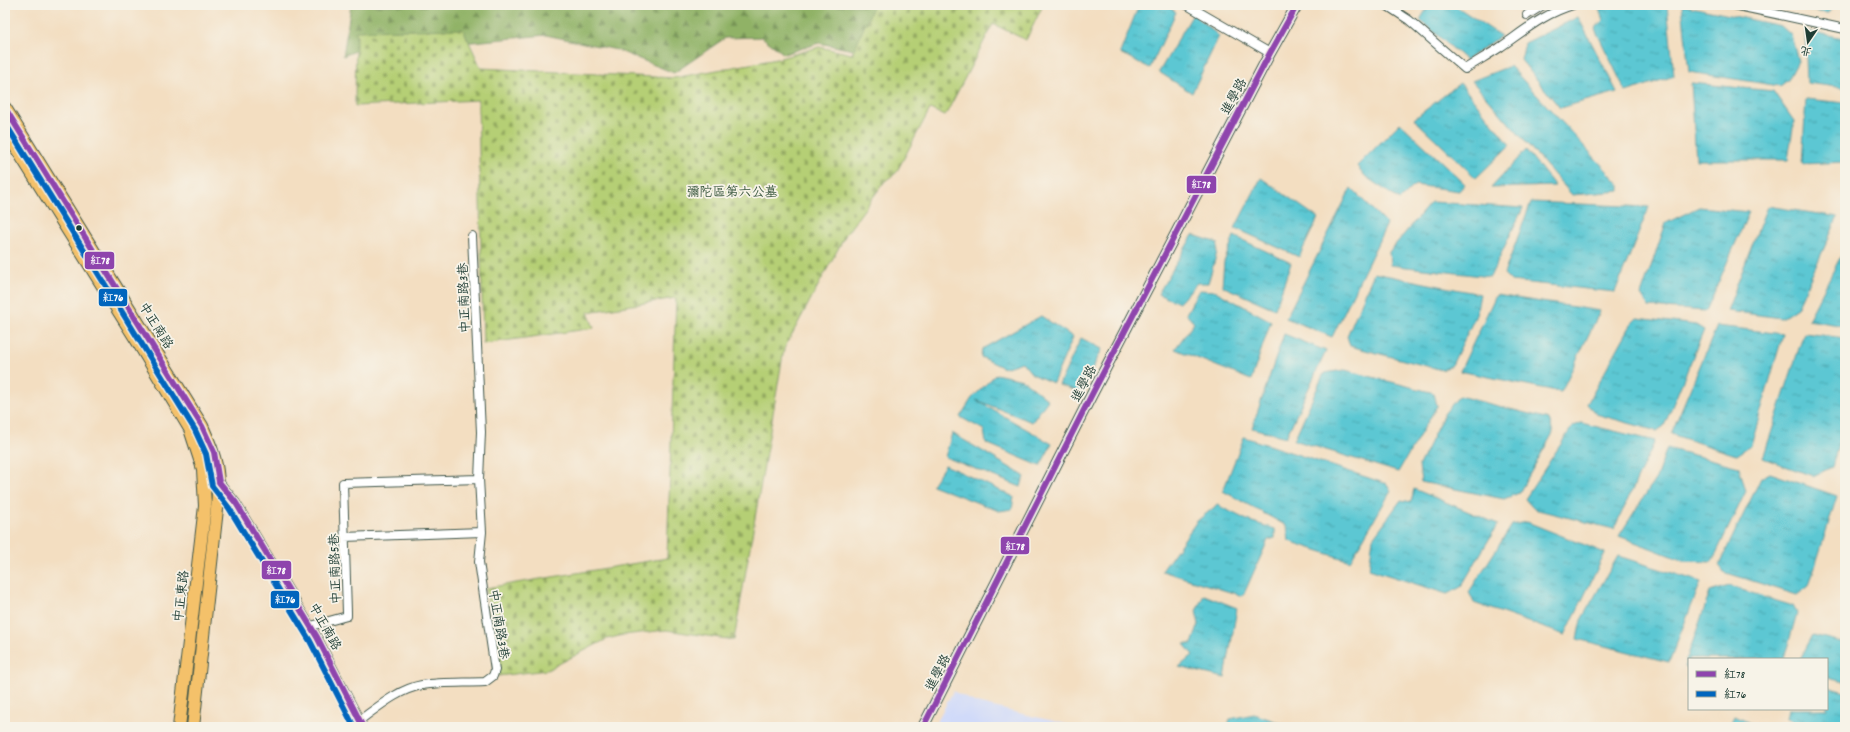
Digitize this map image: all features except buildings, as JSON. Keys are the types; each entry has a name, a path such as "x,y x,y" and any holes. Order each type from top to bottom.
{"main road":[{"name":"中正南路","path":"5,108 202,426 214,452 219,482"},
{"name":"中正南路","path":"5,130 138,342 190,430 203,469"},
{"name":"中正東路","path":"179,727 205,506 203,469"},
{"name":"中正東路","path":"193,727 219,482"}],"street":[{"path":"1187,5 1270,53"},
{"name":"進學路","path":"923,727 1090,398 1270,53 1297,5"},
{"path":"1386,5 1409,20 1465,69 1500,47 1527,26 1562,8 1573,5"},
{"path":"1527,15 1543,5"},
{"path":"1734,5 1845,29"},
{"name":"中正南路3巷","path":"361,724 379,706 403,692 422,685 485,682 493,676 495,670 480,577 479,562 482,532 479,479 480,432 472,236"},
{"name":"中正南路","path":"203,469 219,482 236,503 311,626 361,724"},
{"name":"中正南路5巷","path":"311,626 347,616 343,483 479,479"},
{"path":"344,537 482,532"}],"shaded area":[{"path":"953,691 976,703 1078,727 934,727"}],"green space":[{"path":"351,5 944,5 893,79 853,50 819,43 784,54 762,37 725,38 674,73 617,50 546,35 472,42 418,43 406,30 343,56"},
{"name":"彌陀區第六公墓","path":"874,5 1043,5 1026,40 993,24 945,116 930,109 896,173 885,181 846,234 784,349 734,640 666,630 623,635 607,639 547,670 498,676 486,588 667,558 676,298 588,312 594,328 483,344 478,100 355,106 356,31 463,29 481,68 674,78 777,59 819,47 852,54"}],"water":[{"path":"1139,5 1165,5 1176,12 1150,68 1120,53"},
{"path":"1429,5 1454,5 1501,36 1466,60 1420,20"},
{"path":"1615,5 1667,5 1674,76 1626,92 1595,29 1603,20 1599,9"},
{"path":"1682,5 1781,26 1791,35 1798,61 1788,80 1780,86 1689,72"},
{"path":"1777,5 1835,5 1828,13 1779,7"},
{"path":"1193,14 1219,36 1192,93 1159,72"},
{"path":"1578,17 1617,92 1560,108 1521,60 1525,43"},
{"path":"1805,31 1845,38 1845,88 1807,83"},
{"path":"1510,66 1620,185 1620,191 1572,195 1472,81"},
{"path":"1460,83 1510,145 1476,178 1414,119"},
{"path":"1691,83 1773,91 1794,121 1788,160 1696,160"},
{"path":"1806,99 1845,103 1845,162 1802,164"},
{"path":"1400,123 1465,184 1459,191 1415,185 1400,200 1366,177 1357,166"},
{"path":"1526,150 1555,186 1491,188"},
{"path":"1261,178 1318,218 1299,257 1235,228"},
{"path":"1351,188 1387,224 1332,337 1286,318"},
{"path":"1431,202 1523,208 1490,277 1390,265 1389,252"},
{"path":"1531,202 1649,207 1615,292 1511,281 1504,274"},
{"path":"1767,206 1838,217 1797,308 1782,318 1727,311"},
{"path":"1699,207 1749,212 1706,311 1649,307 1641,295 1666,223"},
{"path":"1193,235 1218,243 1216,256 1208,283 1197,283 1179,303 1158,294"},
{"path":"1234,236 1291,263 1275,309 1222,286 1224,262"},
{"path":"1845,248 1845,326 1808,320"},
{"path":"1374,273 1480,294 1476,315 1452,365 1442,370 1350,346 1347,336"},
{"path":"1199,290 1215,291 1271,321 1251,380 1175,349 1194,323 1186,314"},
{"path":"1496,295 1600,311 1561,392 1460,371"},
{"path":"1041,316 1073,337 1053,383 1032,374 1022,362 1004,368 981,357 982,349"},
{"path":"1637,318 1696,325 1704,330 1664,426 1657,431 1596,414 1587,404 1632,323"},
{"path":"1717,326 1783,334 1751,445 1736,455 1671,434"},
{"path":"1804,333 1845,338 1845,419 1832,467 1813,476 1763,458"},
{"path":"1284,334 1326,351 1286,437 1252,428"},
{"path":"1081,338 1102,349 1081,392 1059,385"},
{"path":"1345,370 1434,393 1437,406 1398,472 1294,440 1324,373"},
{"path":"996,374 1023,380 1048,400 1032,422 976,400 1052,444 1040,466 986,443 984,430 960,417 972,398"},
{"path":"1459,396 1549,419 1553,433 1519,493 1504,499 1421,482 1419,465 1444,414"},
{"path":"1581,423 1655,441 1614,529 1534,509 1525,499 1572,427"},
{"path":"952,433 1024,476 1021,487 945,457"},
{"path":"1244,437 1387,484 1391,491 1350,561 1289,541 1287,526 1223,491"},
{"path":"1667,448 1739,467 1746,491 1712,562 1684,561 1619,536 1656,478"},
{"path":"945,465 1014,497 1012,509 999,511 932,485"},
{"path":"1770,473 1837,496 1809,586 1797,595 1724,572 1719,565 1761,478"},
{"path":"1414,489 1498,524 1461,587 1447,594 1369,569 1373,538 1401,500 1411,502"},
{"path":"1217,505 1249,521 1275,529 1275,538 1268,540 1243,596 1162,571 1197,521"},
{"path":"1527,522 1605,553 1565,635 1474,603 1469,592 1512,525"},
{"path":"1618,556 1701,582 1669,662 1577,639 1581,620"},
{"path":"1729,586 1793,606 1797,613 1784,658 1688,658 1688,669 1684,667 1710,592"},
{"path":"1204,595 1237,608 1225,678 1179,667 1193,655 1184,644 1192,644 1199,624 1196,611"},
{"path":"1813,635 1845,643 1845,682 1828,678 1828,658 1801,658"},
{"path":"1828,687 1845,692 1845,727 1810,727 1786,719 1788,710 1828,710"},
{"path":"1254,714 1292,727 1228,727 1230,719"},
{"path":"1735,716 1758,727 1730,727"}],"transit line":[{"name":"紅78","path":"923,727 1090,398 1270,53 1297,5"},
{"name":"紅78","path":"5,108 202,426 214,452 219,482 236,503 317,637 363,727"},
{"name":"紅76","path":"5,123 195,430 206,454 212,486 229,508 310,641 354,727"}]}
